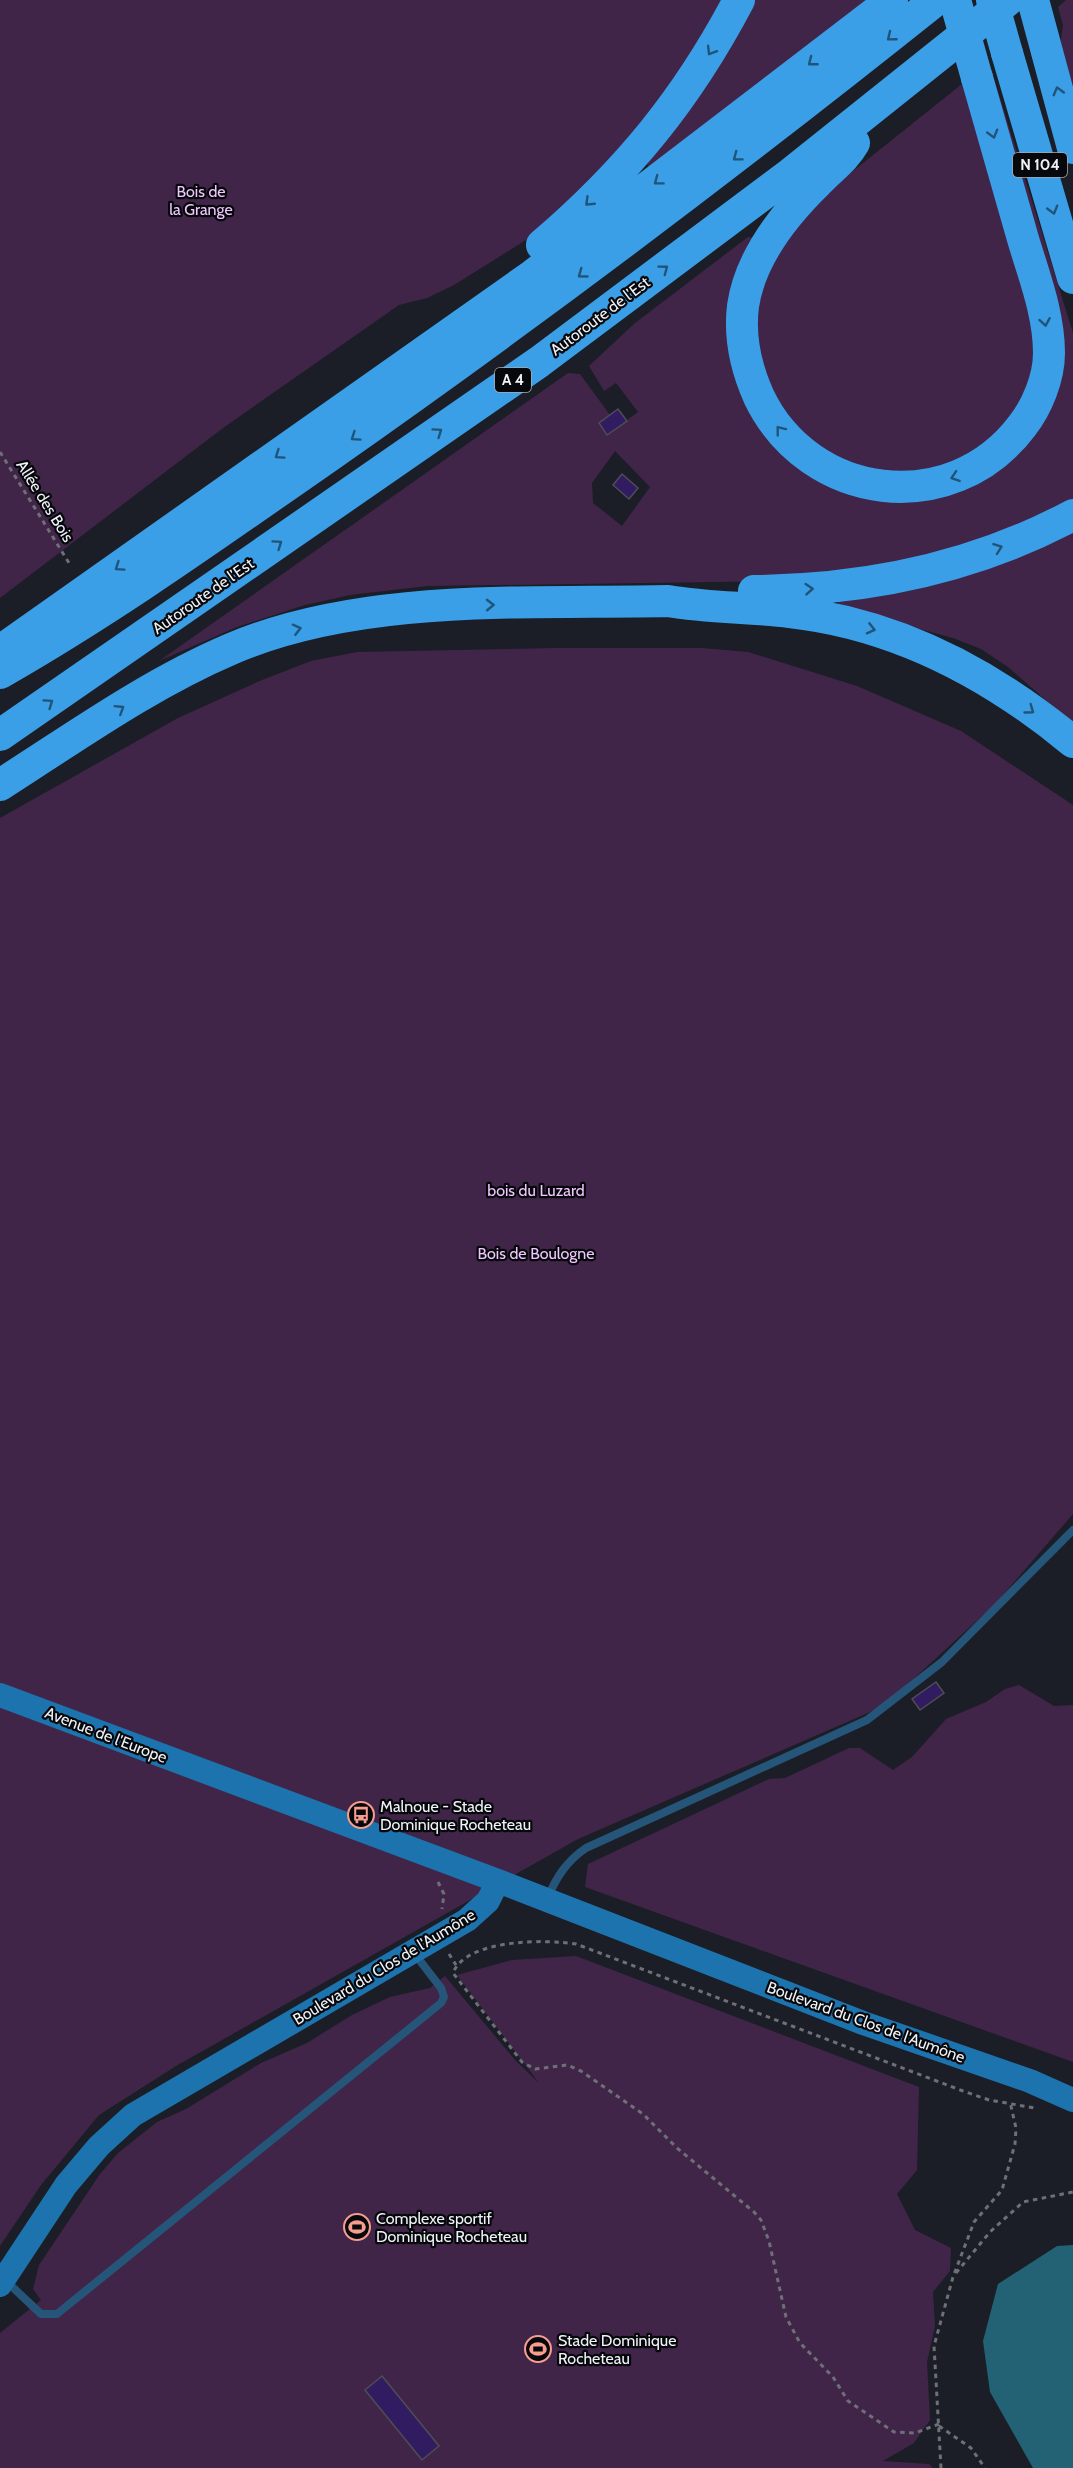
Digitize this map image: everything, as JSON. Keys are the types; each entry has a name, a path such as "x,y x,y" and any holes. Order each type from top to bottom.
{"highway":[{"path":"406,365 428,333 489,288 560,229 640,149 658,128 705,61 739,0"},
{"path":"0,651 542,268 892,0"},
{"path":"0,673 83,626 414,396 757,142 936,0"},
{"path":"874,108 848,154 796,205 762,254 743,305 744,356 752,380 779,430 798,450 838,475 860,483 910,487 938,483 965,473 992,457 1014,437 1029,418 1038,399 1049,355 1042,303 955,0"},
{"name":"N 104","path":"992,0 1073,278"},
{"name":"Autoroute de l’Est","path":"0,735 539,362 790,174 1008,0"},
{"path":"1037,14 1073,148"},
{"path":"668,601 702,591 834,588 903,577 1011,544 1073,515"},
{"path":"0,785 184,671 234,648 291,630 357,615 420,607 668,601 705,607 793,612 888,633 925,647 986,679 1073,742"}],"main road":[{"name":"Avenue de l'Europe","path":"0,1695 498,1881"},
{"name":"Boulevard du Clos de l'Aumône","path":"2,2282 66,2185 99,2146 133,2115 479,1911 488,1901 498,1881 863,2023 1030,2081 1073,2100"}],"lane":[{"path":"546,1900 562,1870 572,1857 586,1848 867,1720 942,1662 1073,1530"},
{"path":"2,2282 41,2313 57,2314 441,2003 444,1997 441,1988 413,1952"}],"path":[{"name":"Allée des Bois","path":"0,452 69,563"},
{"path":"939,2425 915,2433 894,2432 843,2396 833,2377 800,2343 786,2317 761,2220 676,2148 643,2114 581,2071 567,2065 535,2069 522,2062 453,1973 456,1965 466,1959 509,1943 539,1940 576,1944 963,2091 989,2100 1010,2102 1045,2112"},
{"path":"940,2468 934,2346 953,2277 974,2222 1002,2190 1015,2144 1016,2128 1010,2102"},
{"path":"953,2277 990,2232 1023,2202 1073,2192"},
{"path":"939,2425 971,2448 986,2468"}],"green space":[{"name":"Bois de la Grange","path":"0,0 724,0 650,118 542,230 454,285 427,298 399,305 223,428 0,598"},
{"path":"753,0 868,0 651,168 648,167 647,163"},
{"path":"1066,0 1073,0 1073,89 1060,46 1063,25 1058,7"},
{"path":"991,69 1073,333 1073,504 944,555 787,581 427,586 350,595 305,605 237,627 159,661 568,373 580,374 610,415 599,423 607,435 638,412 616,383 604,391 589,366 635,323 748,237 755,238 745,393 891,498 1048,406 986,73","holes":["615,451 650,487 622,526 593,503 592,483"]},
{"path":"962,84 1033,325 1035,365 1026,393 999,434 954,466 879,474 807,443 760,372 756,310 768,267 818,199"},
{"path":"1073,532 1073,724 1008,667 981,649 953,638 838,607 838,599 929,585 988,569"},
{"name":"bois du Luzard","path":"702,648 748,652 857,686 961,731 1073,805 1073,1514 996,1603 884,1706 578,1839 176,2066 99,2115 41,2185 0,2246 0,818 178,718 262,680 311,661 357,652"},
{"path":"1019,1685 1054,1706 1073,1705 1073,2062 585,1887 588,1864 769,1779 785,1778 849,1748 860,1748 893,1770 912,1757 946,1719 986,1702 1005,1689"},
{"name":"Complexe sportif Dominique Rocheteau","path":"576,1956 919,2087 917,2170 897,2194 915,2230 951,2248 950,2271 933,2292 935,2326 927,2362 930,2420 914,2443 883,2461 929,2464 933,2468 0,2468 0,2333 41,2300 33,2289 39,2265 100,2174 118,2153 157,2122 186,2109 261,2063 307,2043 352,2015 390,1997 430,1988 445,1976 515,2060 539,2083 457,1975 512,1960"}],"water":[{"path":"1073,2245 1073,2468 1033,2468 990,2392 983,2341 998,2284 1057,2246"}],"building":[{"path":"618,409 627,421 607,435 599,423"},
{"path":"622,474 638,488 629,499 613,485"},
{"path":"936,1682 944,1693 920,1710 912,1699"},
{"path":"382,2376 439,2446 422,2460 365,2390"}],"place":[{"name":"Malnoue - Stade Dominique Rocheteau","path":"361,1815"},
{"name":"Complexe sportif Dominique Rocheteau","path":"357,2227"},
{"name":"Stade Dominique Rocheteau","path":"538,2349"}],"park label":[{"name":"Bois de Boulogne","path":"536,1253"}]}
